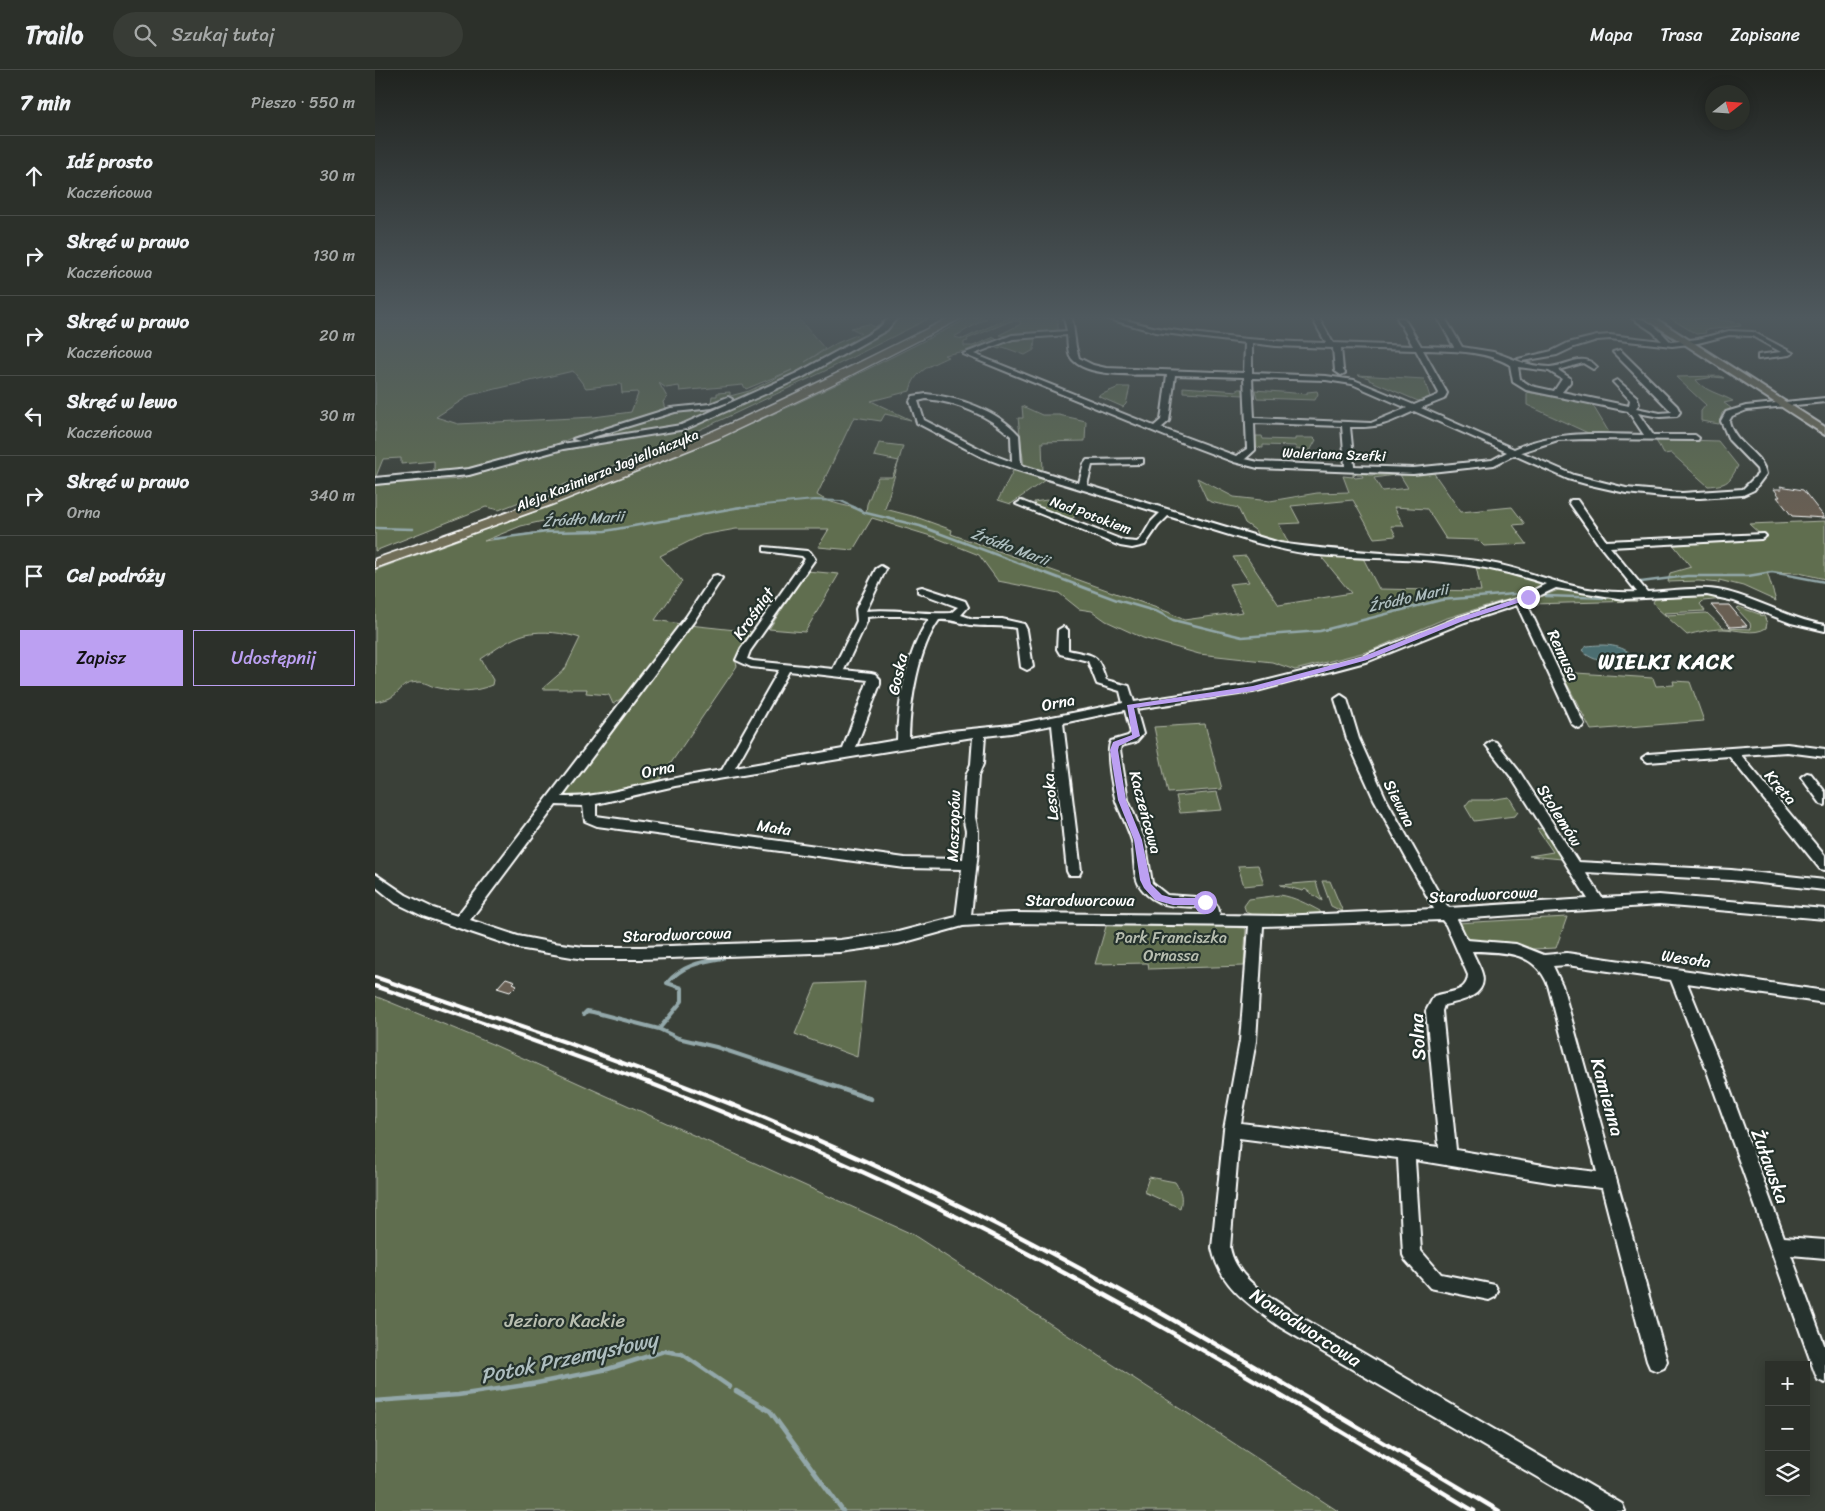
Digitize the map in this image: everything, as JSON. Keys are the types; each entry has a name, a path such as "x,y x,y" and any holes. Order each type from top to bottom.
{"highway":[{"name":"Aleja Kazimierza Jagiellończyka","path":"375,557 545,495 674,444 805,385"},
{"name":"Aleja Kazimierza Jagiellończyka","path":"375,564 526,510 691,445 822,385"}],"main road":[{"path":"1752,385 1782,404 1807,410 1825,421"},
{"path":"1763,385 1795,407 1825,432"}],"street":[{"path":"375,481 469,472 573,445 663,432 698,422 778,385"},
{"name":"Waleriana Szefki","path":"1045,385 1237,460 1258,464 1413,471 1494,462 1538,442 1557,438 1586,436 1695,438"},
{"path":"1155,429 1165,421 1169,385"},
{"path":"1237,460 1251,450 1249,385"},
{"path":"1363,385 1571,477 1609,488 1655,495 1724,494 1748,490 1759,478 1755,474 1754,462 1732,438 1725,421 1729,414 1746,408 1782,404"},
{"path":"1249,420 1375,424 1441,397 1444,391 1441,385"},
{"path":"1525,385 1556,394 1667,416 1676,412 1651,385"},
{"path":"1556,394 1563,385"},
{"path":"1620,385 1634,399 1635,404 1631,409"},
{"path":"1017,467 1015,435 1004,425 943,398 926,396 916,398 914,401 920,421 985,455 1017,467 1083,485 1256,540 1293,549 1408,556 1507,568 1555,584 1616,596 1720,593 1737,598 1790,621 1825,628"},
{"path":"573,445 576,439 588,434 687,409 712,406 730,399"},
{"path":"1742,447 1733,428 1733,424 1739,418 1750,414 1825,400"},
{"path":"1807,410 1825,407"},
{"path":"1631,409 1650,437"},
{"path":"1346,424 1349,469"},
{"path":"1083,485 1087,464 1090,462 1140,461"},
{"path":"1574,502 1603,544 1645,596"},
{"name":"Nad Potokiem","path":"1021,504 1123,544 1130,545 1143,542 1148,538 1152,526 1167,512"},
{"path":"1603,544 1761,536"},
{"name":"Krośniąt","path":"767,549 807,554 810,559 745,651 741,660 751,664 786,667"},
{"path":"837,672 862,621 861,609 881,569"},
{"path":"375,879 401,899 428,912 460,923 554,801 570,775 690,618 717,578"},
{"name":"Orna","path":"554,801 589,801 727,773 849,752 1273,684 1365,659 1461,620 1520,601 1555,584"},
{"path":"922,590 961,603 963,607 954,616"},
{"name":"Remusa","path":"1520,601 1578,724"},
{"path":"861,615 954,616 972,622 1009,622 1020,626 1022,630 1027,667"},
{"name":"Goska","path":"903,743 903,720 921,644 926,630 936,617"},
{"name":"Kaczeńcowa","path":"1063,630 1062,648 1064,652 1092,659 1101,682 1123,687 1136,736 1115,744 1114,750 1122,800 1138,840 1147,886 1159,897 1173,902 1205,902 1213,911 1213,920"},
{"path":"727,773 731,760 786,667 865,674 874,679 874,684 849,752"},
{"name":"Siewna","path":"1341,699 1353,739 1380,799 1437,903 1445,914"},
{"name":"Lesoka","path":"1057,720 1074,871"},
{"name":"Maszopów","path":"963,921 970,864 972,831 969,817 972,776 977,764 979,732"},
{"name":"Stolemów","path":"1492,746 1515,774 1598,904"},
{"name":"Kręta","path":"1648,758 1787,748 1825,753"},
{"name":"Kręta","path":"1732,752 1825,865"},
{"path":"1807,777 1825,801"},
{"name":"Mała","path":"589,801 590,818 597,821 905,863 970,864"},
{"path":"1574,867 1696,871 1768,877 1825,885"},
{"name":"Starodworcowa","path":"460,923 519,942 554,949 584,953 641,953 840,946 898,938 963,921 1013,918 1256,921 1445,914 1667,901 1825,914"},
{"path":"1445,914 1452,922 1463,946 1516,950 1541,961"},
{"name":"Nowodworcowa","path":"1256,921 1248,1041 1232,1129 1221,1248 1222,1259 1226,1269 1244,1288 1295,1324 1615,1511"},
{"name":"Solna","path":"1449,1156 1434,1011 1439,1000 1467,994 1474,986 1474,972 1463,946"},
{"name":"Wesoła","path":"1541,961 1567,959 1825,996"},
{"name":"Kamienna","path":"1541,961 1555,985 1657,1361"},
{"name":"Żuławska","path":"1676,974 1715,1071 1825,1373"},
{"path":"1232,1129 1449,1156 1555,1175 1609,1181"},
{"path":"1407,1152 1412,1256 1436,1282 1489,1291"},
{"path":"1778,1246 1825,1249"}],"green space":[{"path":"375,385 512,385 470,395 436,417 458,424 594,417 631,412 638,394 637,392 622,393 621,385 660,385 667,397 663,402 665,409 670,412 692,412 694,408 714,404 694,406 711,402 712,396 717,396 717,393 730,392 730,396 749,391 761,385 771,385 733,404 680,424 642,432 578,441 578,439 583,438 579,435 537,452 468,471 434,474 434,461 401,464 401,458 383,459 375,479"},
{"path":"584,385 610,385 586,388"},
{"path":"662,385 740,385 680,391 679,386 666,388"},
{"path":"743,385 755,385 746,389"},
{"path":"782,385 795,385 656,449 499,510 486,507 375,551 375,485 460,479 538,454 658,434 695,425"},
{"path":"834,385 912,385 910,391 871,401 911,420 885,414 881,421 854,417 817,495 828,501 866,512 867,504 878,477 892,477 898,463 885,509 916,517 952,530 951,534 1168,612 1184,620 1243,612 1229,584 1249,582 1233,557 1246,556 1279,605 1351,593 1319,554 1362,556 1379,589 1481,591 1476,566 1495,569 1540,581 1544,584 1543,587 1507,602 1502,601 1444,619 1370,651 1295,670 1272,662 1199,654 1143,638 1106,621 1092,611 1079,609 1059,593 998,581 979,555 934,537 872,518 853,550 818,547 829,529 736,529 702,535 660,556 682,581 655,620 681,624 625,696 613,704 609,695 586,693 587,689 542,689 565,669 580,638 561,633 546,632 532,633 514,638 481,659 493,680 492,685 478,689 457,691 435,687 422,682 413,683 405,685 390,698 375,702 375,570 532,513 528,512 662,461 762,419","holes":["552,519 546,531 484,541 521,526"]},
{"path":"1381,385 1426,385 1430,397 1418,401"},
{"path":"1685,385 1701,385 1733,401 1724,403 1731,408 1722,413 1719,424 1701,421 1701,411 1706,405"},
{"path":"1119,387 1130,387 1126,404 1123,407 1098,396"},
{"path":"1183,387 1238,391 1238,389 1243,389 1244,395 1183,392"},
{"path":"1255,390 1307,394 1307,392 1317,391 1318,394 1315,400 1257,398"},
{"path":"1527,392 1592,404 1610,434 1588,433 1527,405"},
{"path":"1022,406 1042,415 1059,415 1086,421 1085,441 1042,442 1043,472 1024,466 1018,418 1023,418"},
{"path":"1256,436 1262,436 1263,439 1295,440 1295,438 1314,438 1316,440 1310,451 1296,449 1295,446 1263,445 1263,448 1255,447"},
{"path":"1655,439 1718,441 1738,466 1727,482 1708,486 1671,453 1664,454"},
{"path":"879,443 903,446 899,461 874,456"},
{"path":"1014,469 1045,480 1011,504 998,500"},
{"path":"1358,472 1367,472 1369,475 1394,475 1374,478 1382,491 1408,488 1400,475 1433,472 1461,512 1512,507 1525,524 1513,525 1527,544 1484,546 1478,540 1446,539 1427,509 1394,507 1404,526 1391,526 1396,536 1374,538 1353,500 1291,506 1300,523 1279,524 1290,546 1259,538 1255,530 1245,523 1238,508 1207,500 1197,478 1234,497 1270,501 1317,493 1349,492 1343,476 1353,476 1355,478 1363,477 1362,475 1357,475 1356,473"},
{"path":"1053,499 1085,509 1070,520 1035,507 1034,502"},
{"path":"1825,521 1825,579 1799,573 1767,572 1776,601 1743,586 1719,580 1719,583 1699,581 1668,582 1670,573 1691,567 1672,543 1763,537 1749,524"},
{"path":"807,571 839,574 805,632 769,629"},
{"path":"1561,589 1637,601 1532,604 1530,601"},
{"path":"1713,596 1738,602 1762,612 1760,615 1764,616 1767,623 1766,628 1756,632 1728,629 1687,635 1657,608 1653,602 1655,599","holes":["1725,599 1760,612 1759,614 1739,607 1736,608 1750,623 1751,629 1723,628 1707,613 1666,615 1664,613 1705,611 1700,604 1703,601"]},
{"path":"689,625 754,632 735,659 737,666 658,782 585,798 565,795 577,774"},
{"path":"1561,672 1653,678 1656,686 1674,685 1673,681 1690,682 1704,721 1591,730"},
{"path":"1205,724 1222,789 1168,793 1154,727"},
{"path":"1217,792 1222,810 1180,813 1176,796"},
{"path":"1509,797 1518,812 1515,816 1474,821 1465,806 1470,800"},
{"path":"1543,828 1562,859 1529,856 1553,852 1537,829"},
{"path":"1258,865 1264,884 1244,886 1238,866"},
{"path":"1322,881 1330,881 1343,912 1331,906"},
{"path":"1316,882 1322,901 1305,889 1303,891 1280,885"},
{"path":"1280,895 1295,899 1320,911 1320,915 1256,917 1246,912 1244,906 1249,899"},
{"path":"1567,917 1556,948 1533,949 1534,953 1465,941 1457,923"},
{"name":"Park Franciszka Ornassa","path":"1107,923 1173,923 1245,928 1244,966 1149,969 1148,963 1095,964"},
{"path":"865,982 857,1057 795,1034 816,984"},
{"name":"Jezioro Kackie","path":"375,996 492,1044 912,1234 1338,1511 375,1511"},
{"path":"1149,1177 1175,1182 1181,1194 1180,1208 1144,1192"}],"water":[{"path":"1606,645 1619,647 1635,657 1634,661 1614,663 1592,658 1582,650 1587,646"}],"building":[{"path":"1780,486 1803,490 1825,518 1792,516 1777,497 1780,497 1774,489 1782,489"},
{"path":"1711,605 1729,605 1747,626 1730,627"},
{"path":"506,978 515,981 513,983 517,985 510,992 497,988"}],"waterway":[{"name":"Źródło Marii","path":"737,508 814,500 841,501 856,508"},
{"name":"Źródło Marii","path":"853,507 866,513 920,526 1117,600 1158,612 1173,620 1242,637 1320,631 1441,600 1514,594"},
{"name":"Źródło Marii","path":"493,539 547,532 605,531 737,508"},
{"name":"Źródło Marii","path":"375,528 413,529"},
{"name":"Źródło Marii","path":"1641,582 1687,576 1748,576 1772,572 1825,582"},
{"name":"Źródło Marii","path":"1546,596 1607,598"},
{"path":"659,1029 682,1001 682,988 667,983 686,968 723,958"},
{"path":"584,1014 587,1011 593,1012 659,1029"},
{"path":"659,1029 678,1038 716,1047 821,1082"},
{"path":"821,1082 871,1099"},
{"name":"Potok Przemysłowy","path":"375,1401 458,1395 532,1384 608,1369 664,1351 682,1354 730,1387"},
{"name":"Potok Przemysłowy","path":"736,1391 770,1411 843,1511"}],"railway":[{"path":"375,977 571,1044 677,1083"},
{"path":"375,986 650,1083"},
{"path":"647,1082 765,1129 842,1163 919,1198 1023,1251 1154,1322 1474,1511"},
{"path":"674,1082 749,1111 861,1159 934,1193 1038,1246 1237,1356 1499,1511"}],"district":[{"name":"WIELKI KACK","path":"1666,662"}],"route":[{"path":"1205,902 1173,902 1159,897 1147,886 1138,840 1122,800 1114,750 1115,744 1135,738 1137,734 1129,706 1253,688 1365,659 1461,620 1499,609 1528,597"}]}
